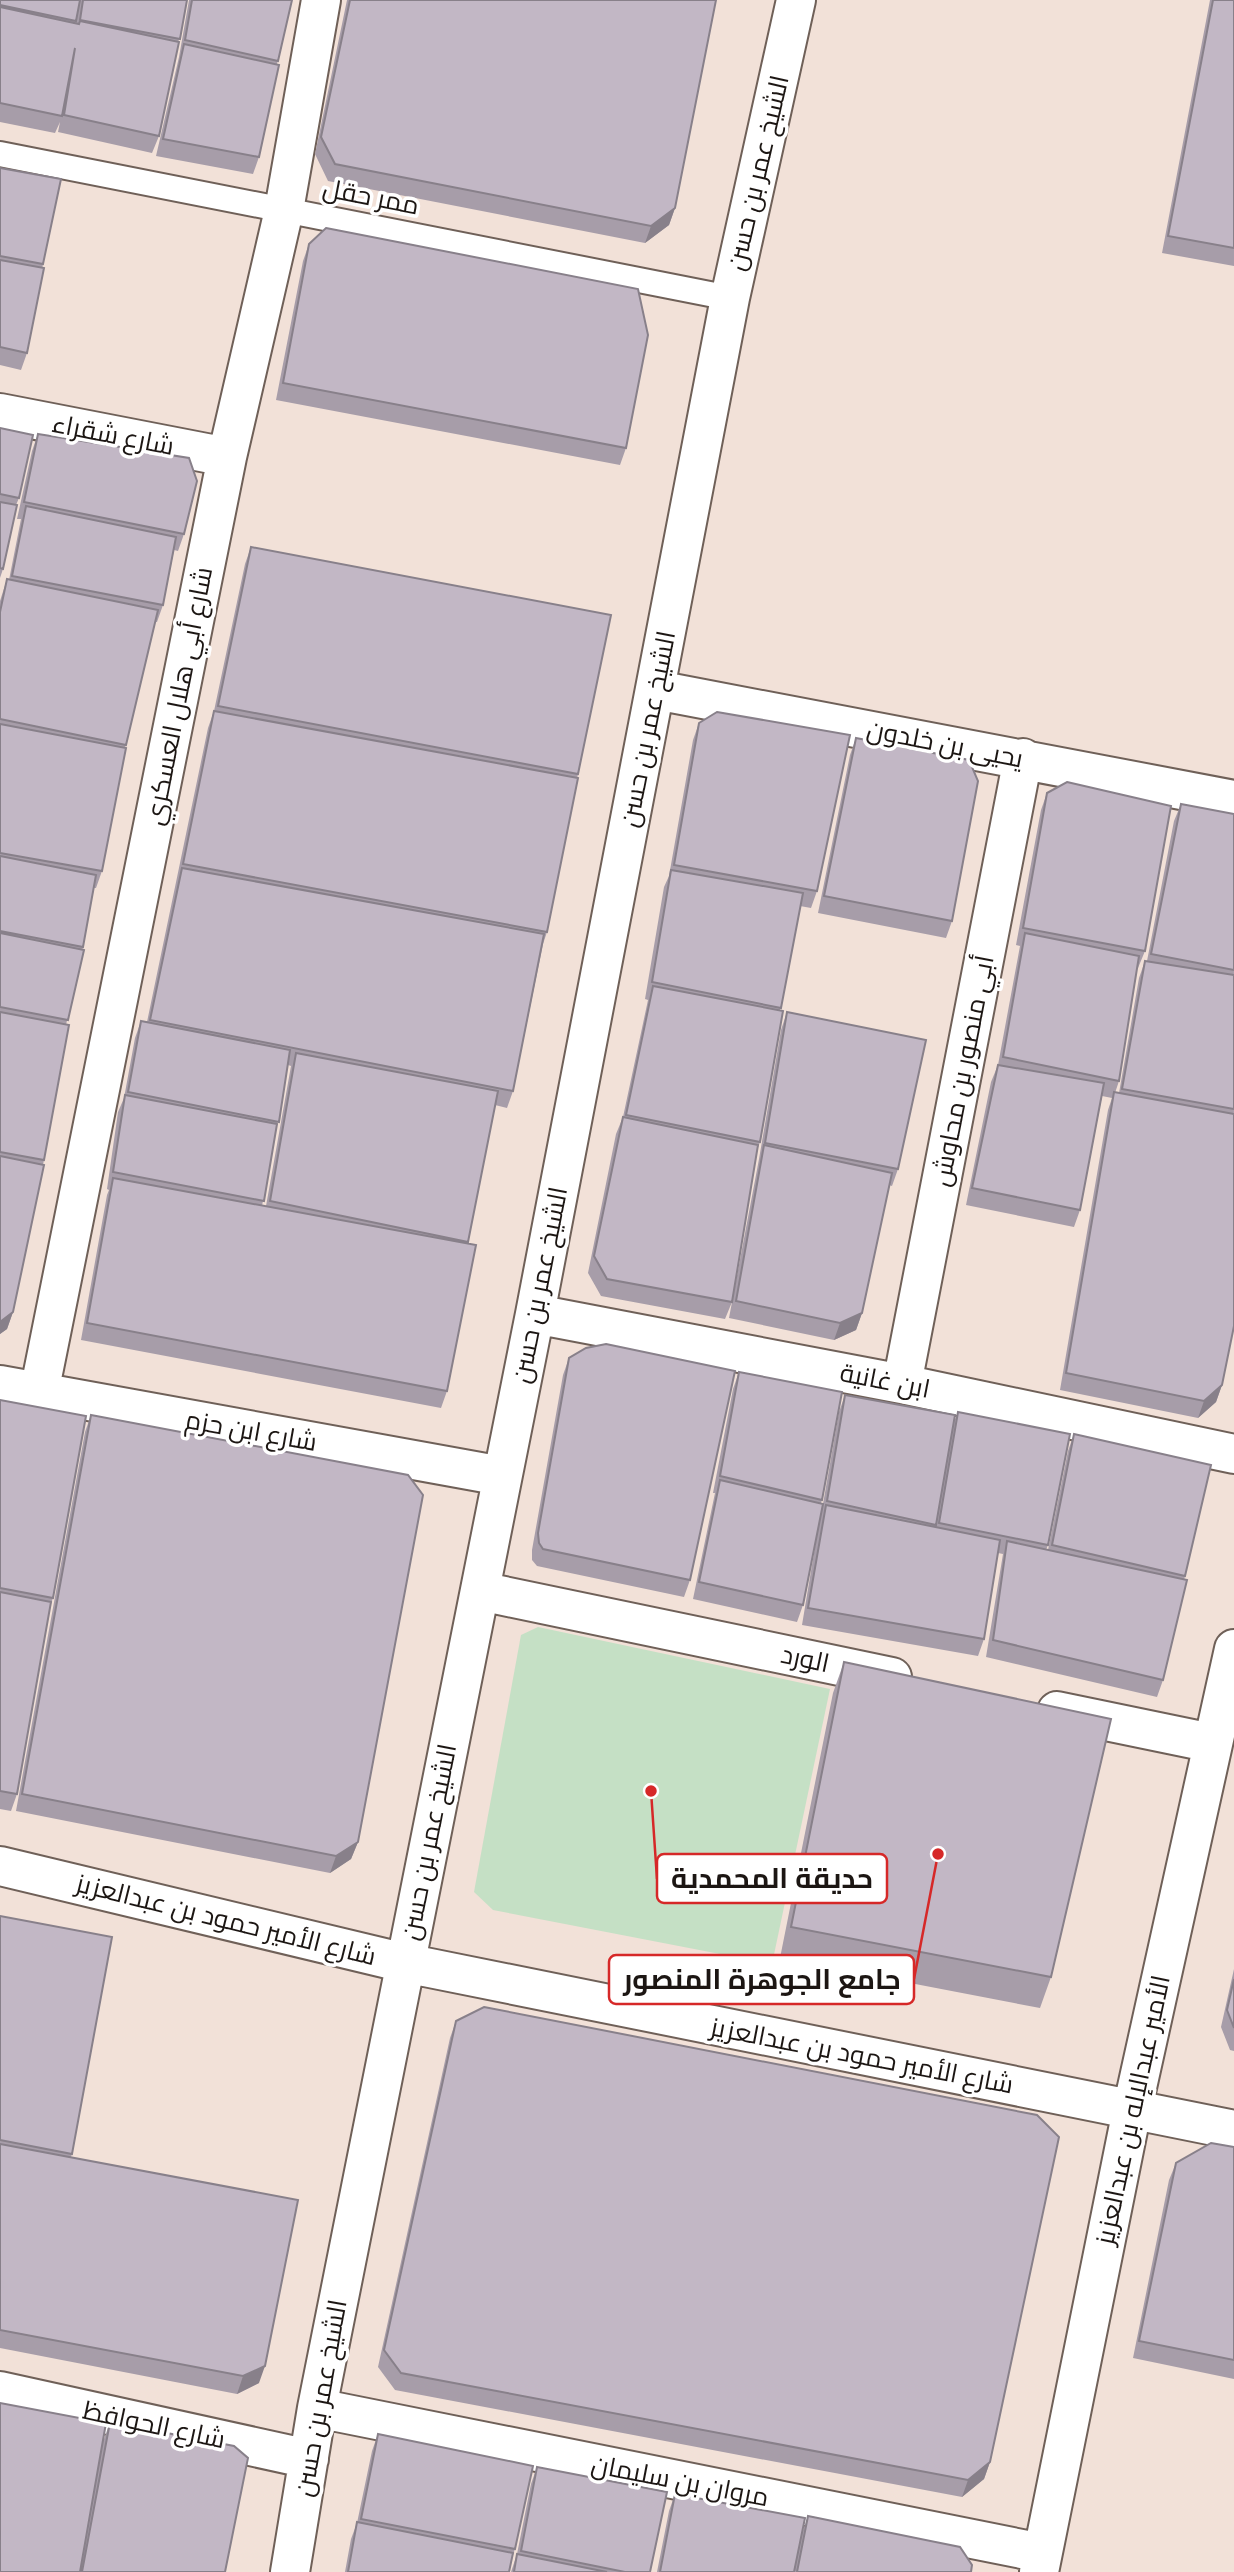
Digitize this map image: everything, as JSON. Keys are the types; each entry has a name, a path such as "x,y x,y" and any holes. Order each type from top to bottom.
{"street":[{"name":"شارع أبي هلال العسكري","path":"39,1393 227,457 284,210 321,0"},
{"name":"الشيخ عمر بن حسن","path":"290,2572 317,2408 535,1314 730,298 796,0"},
{"name":"شارع شقراء","path":"0,413 227,457"},
{"name":"يحيى بن خلدون","path":"656,690 1234,800"},
{"name":"أبي منصور بن محاوش","path":"902,1384 1023,758"},
{"name":"ابن غانية","path":"535,1314 902,1384 1234,1454"},
{"name":"شارع ابن حزم","path":"0,1385 502,1476"},
{"name":"الورد","path":"480,1591 927,1684"},
{"name":"الأمير عبدالإله بن عبدالعزيز","path":"1040,2562 1132,2110 1234,1648"},
{"path":"1022,1704 1212,1743"},
{"name":"شارع الأمير حمود بن عبدالعزيز","path":"0,1866 405,1963 1234,2130"},
{"name":"شارع الحوافظ","path":"0,2391 309,2459"},
{"name":"مروان بن سليمان","path":"317,2408 1040,2562"}],"lane":[{"name":"ممر حقل","path":"0,154 730,298"}],"green space":[{"path":"538,1627 830,1689 772,1964 493,1910 474,1892 521,1635"}],"building":[{"path":"0,0 80,0 76,21 0,5"},
{"path":"83,0 187,0 180,39 80,20"},
{"path":"192,0 292,0 278,61 185,40"},
{"path":"350,0 716,0 675,208 651,226 335,164 321,137"},
{"path":"1213,0 1234,0 1234,248 1168,236"},
{"path":"0,7 179,42 159,136 64,115 75,48 62,116 0,103"},
{"path":"184,44 279,65 259,157 163,139"},
{"path":"0,168 61,179 43,264 0,256"},
{"path":"326,228 638,289 648,335 626,448 283,383 309,244"},
{"path":"0,260 44,268 27,353 0,347"},
{"path":"0,428 33,435 19,498 0,494"},
{"path":"38,434 189,458 197,481 184,534 24,502"},
{"path":"0,502 17,505 3,569 0,568"},
{"path":"26,506 176,537 163,605 12,576"},
{"path":"251,547 611,615 578,774 218,706"},
{"path":"7,579 158,610 126,745 0,719 0,612"},
{"path":"214,711 578,778 547,932 183,864"},
{"path":"717,712 850,735 817,891 674,865 699,723"},
{"path":"0,724 126,748 102,871 0,853"},
{"path":"856,738 969,760 978,781 952,921 824,896"},
{"path":"1067,782 1171,806 1145,951 1023,928 1047,793"},
{"path":"1181,804 1234,814 1234,970 1151,954"},
{"path":"0,856 96,875 83,947 0,931"},
{"path":"182,868 544,934 513,1091 150,1020"},
{"path":"671,870 803,893 781,1008 652,982"},
{"path":"0,933 84,950 68,1020 0,1007"},
{"path":"1025,933 1139,956 1119,1081 1003,1057"},
{"path":"1145,961 1234,975 1234,1109 1122,1089"},
{"path":"653,986 783,1011 760,1142 626,1115"},
{"path":"0,1012 69,1025 44,1160 0,1152"},
{"path":"787,1012 926,1040 898,1169 765,1143"},
{"path":"141,1021 290,1050 279,1122 128,1092"},
{"path":"296,1053 498,1091 468,1242 270,1201"},
{"path":"998,1065 1104,1083 1080,1210 972,1188"},
{"path":"1114,1092 1234,1114 1234,1326 1222,1385 1204,1401 1066,1373"},
{"path":"125,1095 277,1124 264,1201 113,1172"},
{"path":"623,1117 758,1145 732,1302 607,1279 594,1256"},
{"path":"764,1145 892,1173 862,1313 840,1323 736,1301"},
{"path":"0,1156 44,1165 13,1312 0,1322"},
{"path":"113,1178 476,1245 447,1391 87,1323"},
{"path":"606,1344 735,1371 690,1580 543,1549 539,1543 538,1533 569,1358 586,1348"},
{"path":"739,1372 842,1392 822,1500 720,1476"},
{"path":"845,1395 955,1415 936,1525 827,1501"},
{"path":"0,1400 86,1416 53,1598 0,1588"},
{"path":"958,1412 1070,1434 1048,1545 939,1523"},
{"path":"91,1415 408,1475 423,1495 358,1842 336,1856 22,1794"},
{"path":"1074,1434 1211,1465 1185,1576 1052,1545"},
{"path":"720,1480 823,1504 803,1605 699,1582"},
{"path":"826,1505 1000,1540 984,1639 808,1608"},
{"path":"1007,1541 1187,1580 1163,1680 993,1640"},
{"path":"0,1592 51,1602 17,1794 0,1791"},
{"path":"844,1662 1111,1719 1051,1977 791,1927"},
{"path":"0,1916 112,1937 72,2154 0,2140"},
{"path":"1234,1979 1234,2028 1227,2010"},
{"path":"484,2007 1037,2115 1059,2137 990,2462 968,2480 401,2373 384,2350 456,2021"},
{"path":"1211,2143 1234,2147 1234,2360 1139,2341 1176,2163"},
{"path":"0,2144 298,2200 265,2366 243,2376 0,2330"},
{"path":"0,2403 106,2423 80,2572 0,2572"},
{"path":"110,2422 234,2446 248,2458 225,2572 82,2572"},
{"path":"378,2434 533,2466 515,2549 361,2519"},
{"path":"537,2467 667,2492 650,2572 625,2572 521,2551"},
{"path":"675,2494 805,2518 794,2572 660,2572"},
{"path":"808,2516 960,2547 972,2565 971,2572 797,2572"},
{"path":"357,2522 513,2553 509,2572 348,2572"},
{"path":"517,2554 607,2572 514,2572"}],"place":[{"name":"حديقة المحمدية","path":"651,1791"},
{"name":"جامع الجوهرة المنصور","path":"938,1854"}]}
